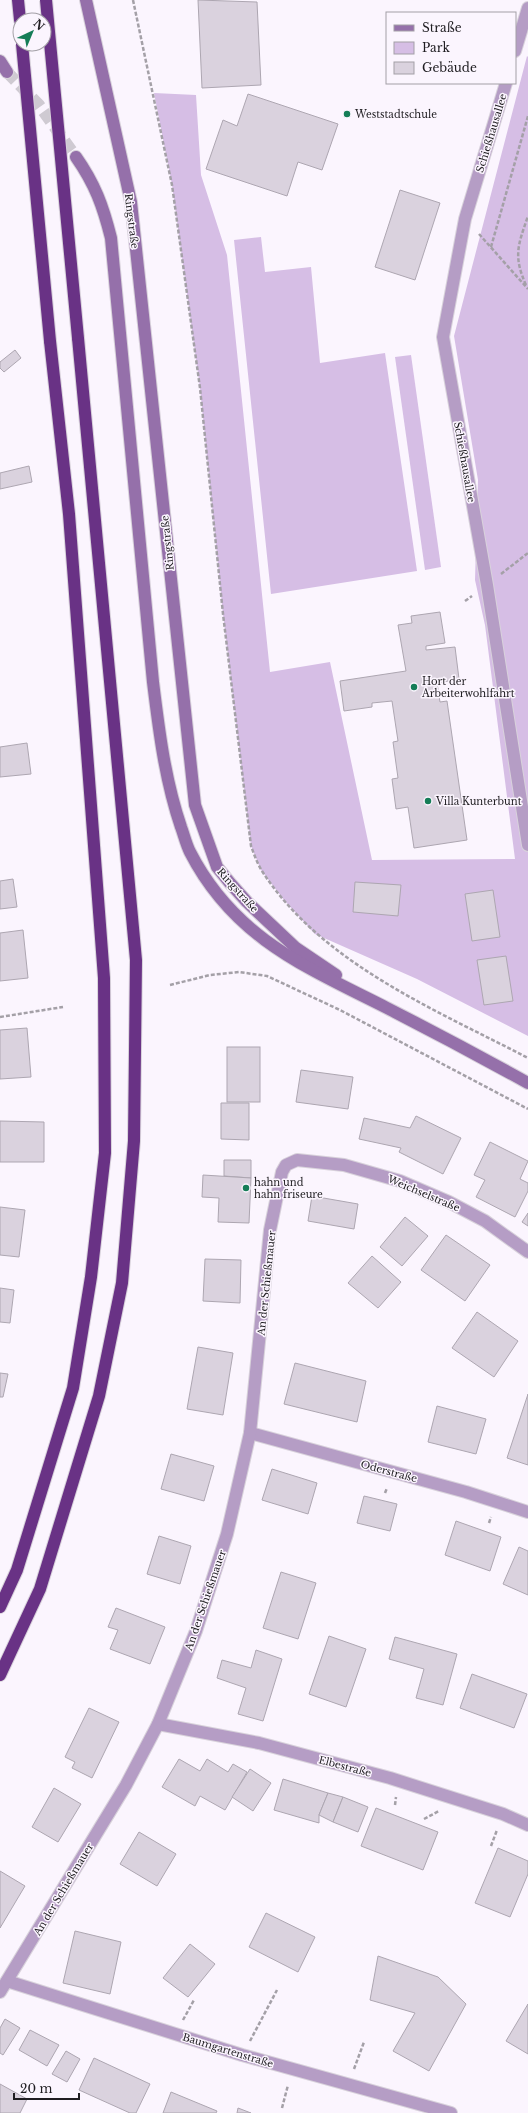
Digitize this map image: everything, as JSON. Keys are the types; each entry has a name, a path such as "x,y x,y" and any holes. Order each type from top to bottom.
{"highway":[{"path":"18,0 19,12"},
{"path":"0,1675 40,1589 99,1396 122,1284 134,1141 136,960 46,0"},
{"path":"0,1607 17,1570 73,1388 91,1277 105,1153 104,978 69,514 50,341 23,52"}],"main road":[{"name":"Ringstraße","path":"86,0 131,202 195,805 217,867 247,902 296,948 386,1007"},
{"path":"0,61 8,72"},
{"name":"Ringstraße","path":"76,157 91,179 103,206 111,238 153,682 161,749 173,804 190,851 210,886 232,912 270,945 312,970 386,1007 528,1082"}],"street":[{"path":"516,48 528,8"},
{"name":"Schießhausallee","path":"506,84 465,219 443,337 487,585 528,845"},
{"name":"Weichselstraße","path":"286,1165 297,1160 344,1165 400,1181 449,1202 485,1221 528,1252"},
{"name":"An der Schießmauer","path":"0,1992 126,1785 158,1724 199,1624 227,1534 250,1433 270,1230 282,1172 286,1165"},
{"name":"Oderstraße","path":"250,1433 466,1492 528,1512"},
{"name":"Elbestraße","path":"158,1724 259,1743 362,1771 503,1814 528,1825"},
{"name":"Baumgartenstraße","path":"7,1980 242,2055 451,2113"}],"path":[{"path":"133,0 174,193 200,388 251,846 261,870 284,900 315,934 389,986 528,1058"},
{"path":"491,247 528,116"},
{"path":"527,288 518,267 519,242 528,216"},
{"path":"465,219 527,288"},
{"path":"487,585 528,553"},
{"path":"170,985 210,975 239,972 267,976 340,1010 528,1109"},
{"path":"0,1017 63,1007"},
{"path":"242,2055 276,1990"},
{"path":"175,2034 194,2000"},
{"path":"348,2085 364,2042"},
{"path":"282,2108 292,2069"}],"green space":[{"path":"527,56 528,1036 417,979 315,934 284,900 261,870 251,846 223,614 200,388 172,185 154,93 196,95 201,175 227,255 270,672 330,662 372,860 515,859 485,625 475,580 478,480 454,336"},
{"path":"261,237 265,272 311,267 320,363 385,353 417,571 271,594 234,240"},
{"path":"411,355 441,567 425,570 395,357"}],"building":[{"path":"198,0 257,2 261,85 202,88"},
{"path":"248,94 338,124 322,170 298,162 287,196 206,169 223,120 237,126"},
{"path":"400,190 440,203 415,280 375,267"},
{"path":"15,350 21,358 4,372 0,368 0,362"},
{"path":"29,466 32,482 0,489 0,473"},
{"path":"440,612 445,643 426,646 426,650 455,647 459,679 437,683 440,702 447,701 467,840 414,848 408,807 396,809 392,779 398,778 393,742 398,741 392,701 372,703 372,707 344,711 340,681 406,671 398,625 412,623 411,616"},
{"path":"27,743 31,774 0,777 0,747"},
{"path":"13,879 17,907 0,909 0,881"},
{"path":"355,882 401,885 398,916 353,912"},
{"path":"493,890 500,937 472,941 465,894"},
{"path":"23,930 28,978 0,981 0,933"},
{"path":"506,956 513,1001 484,1005 477,960"},
{"path":"27,1028 31,1077 0,1079 0,1030"},
{"path":"227,1047 260,1047 260,1102 227,1102"},
{"path":"301,1070 353,1077 348,1109 296,1102"},
{"path":"221,1103 249,1103 249,1140 221,1139"},
{"path":"416,1116 461,1138 443,1174 399,1152 401,1148 359,1139 364,1118 410,1128"},
{"path":"0,1121 44,1122 44,1162 0,1162"},
{"path":"490,1142 528,1161 520,1179 528,1183 528,1191 515,1217 476,1197 485,1180 474,1175"},
{"path":"224,1160 251,1160 251,1178 224,1176"},
{"path":"203,1175 251,1178 249,1223 218,1222 219,1198 202,1197"},
{"path":"312,1196 358,1204 354,1229 308,1221"},
{"path":"0,1207 25,1210 19,1257 0,1255"},
{"path":"528,1213 528,1226 522,1222"},
{"path":"405,1217 428,1236 402,1266 380,1247"},
{"path":"446,1235 490,1265 465,1301 421,1270"},
{"path":"372,1256 401,1282 378,1308 348,1283"},
{"path":"205,1259 241,1260 240,1303 203,1301"},
{"path":"0,1288 14,1290 10,1323 0,1322"},
{"path":"477,1312 518,1341 494,1377 452,1348"},
{"path":"198,1347 233,1353 223,1415 187,1409"},
{"path":"295,1363 366,1381 357,1422 284,1404"},
{"path":"0,1373 8,1374 3,1397 0,1397"},
{"path":"528,1394 528,1465 507,1458"},
{"path":"437,1406 486,1419 476,1454 428,1442"},
{"path":"171,1454 214,1466 204,1501 161,1489"},
{"path":"272,1469 317,1483 308,1514 262,1500"},
{"path":"364,1496 397,1504 390,1531 357,1523"},
{"path":"456,1521 501,1537 490,1571 445,1555"},
{"path":"159,1536 191,1546 180,1584 147,1574"},
{"path":"519,1547 528,1551 528,1595 503,1584"},
{"path":"281,1572 316,1583 298,1639 263,1628"},
{"path":"116,1608 165,1627 150,1664 110,1649 118,1630 108,1627"},
{"path":"329,1636 366,1649 346,1707 309,1694"},
{"path":"395,1637 457,1654 443,1705 416,1698 424,1669 389,1659"},
{"path":"256,1650 282,1659 263,1721 238,1714 246,1688 217,1678 222,1660 251,1668"},
{"path":"472,1674 527,1694 514,1728 460,1708"},
{"path":"89,1708 119,1722 92,1778 72,1768 75,1762 65,1757"},
{"path":"179,1759 200,1771 207,1759 228,1772 233,1764 247,1772 225,1810 200,1796 195,1806 162,1787"},
{"path":"250,1769 271,1783 253,1811 232,1797"},
{"path":"283,1779 328,1793 319,1815 319,1823 274,1810"},
{"path":"54,1788 81,1804 58,1842 32,1827"},
{"path":"328,1793 343,1797 333,1822 319,1815"},
{"path":"343,1797 368,1807 358,1832 333,1822"},
{"path":"376,1808 438,1832 423,1870 361,1846"},
{"path":"139,1832 176,1854 157,1886 120,1864"},
{"path":"498,1848 528,1861 528,1874 510,1917 475,1903"},
{"path":"0,1871 25,1886 0,1928"},
{"path":"266,1913 315,1937 298,1972 249,1947"},
{"path":"75,1931 121,1942 110,1994 63,1983"},
{"path":"190,1944 215,1964 188,1997 163,1978"},
{"path":"378,1956 438,1977 466,2004 429,2071 393,2051 415,2013 370,2000"},
{"path":"528,2004 528,2054 506,2041"},
{"path":"5,2019 20,2028 3,2055 0,2053 0,2028"},
{"path":"30,2030 59,2045 47,2066 19,2050"},
{"path":"66,2051 80,2059 67,2082 52,2074"},
{"path":"94,2058 150,2084 136,2113 130,2113 79,2090"},
{"path":"0,2084 27,2099 20,2113 0,2113"},
{"path":"171,2092 217,2111 216,2113 163,2113"},
{"path":"238,2108 251,2113 237,2113"}],"tunnel":[{"path":"7,72 39,105 76,157"}],"place":[{"name":"Weststadtschule","path":"347,114"},
{"name":"Hort der Arbeiterwohlfahrt","path":"414,687"},
{"name":"Villa Kunterbunt","path":"428,801"},
{"name":"hahn und hahn friseure","path":"246,1188"}]}
